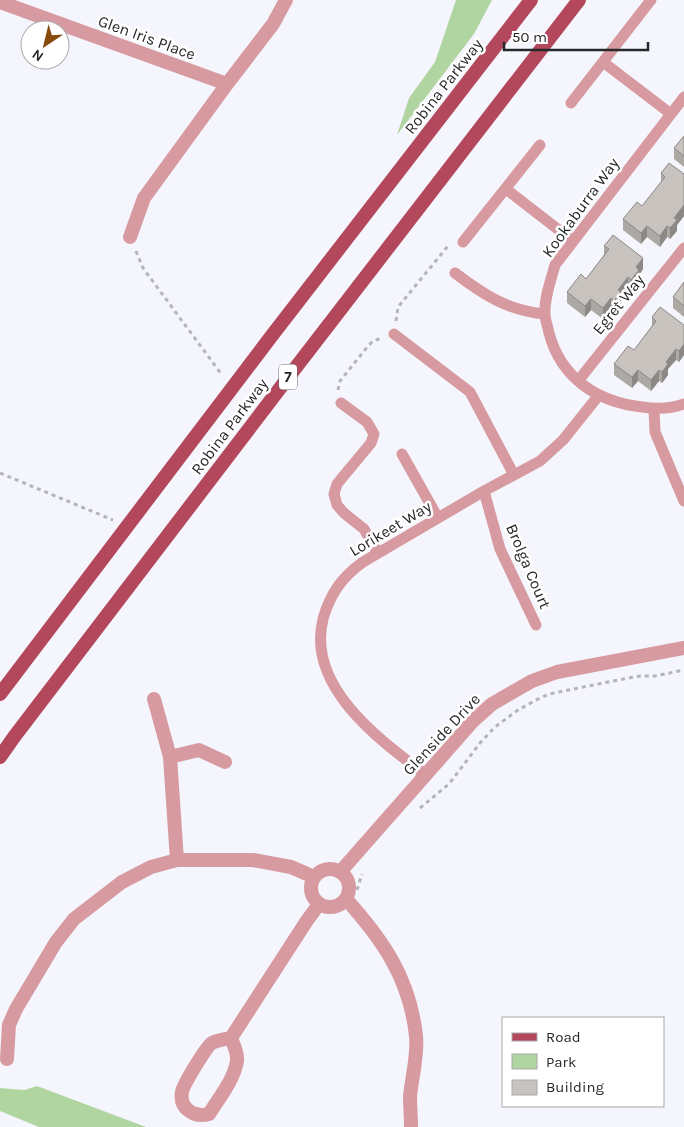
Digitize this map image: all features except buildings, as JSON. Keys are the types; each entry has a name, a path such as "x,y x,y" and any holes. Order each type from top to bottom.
{"main road":[{"name":"Robina Parkway","path":"0,694 231,389 531,0"},
{"name":"Robina Parkway","path":"0,757 294,370 579,0"}],"street":[{"path":"130,237 144,198 273,24 286,0"},
{"name":"Glen Iris Place","path":"0,2 227,84"},
{"name":"Glenside Drive","path":"340,872 473,720 492,704 532,681 575,669 684,648"},
{"path":"154,700 170,757 177,860"},
{"path":"170,757 199,750 225,762"},
{"path":"7,1059 9,1025 16,1009 56,942 74,919 122,882 151,867 177,860 253,860 291,867 314,877"},
{"path":"350,899 328,908 319,904 311,892 311,882 314,877 326,869 336,869 347,879 350,899 386,948 400,976 409,1001 416,1037 410,1098 411,1127"},
{"path":"227,1039 236,1050 237,1060 230,1078 209,1114 201,1116 192,1113 186,1109 182,1100 182,1090 211,1044 227,1039 319,904"}],"lane":[{"path":"571,104 651,0"},
{"path":"603,62 671,114"},
{"name":"Kookaburra Way","path":"684,97 555,265 544,314 552,344 563,364 578,381 599,395 628,405 654,409 684,404"},
{"path":"464,242 540,145"},
{"path":"506,189 573,241"},
{"name":"Egret Way","path":"578,381 684,248"},
{"path":"455,273 479,292 510,308 544,314"},
{"path":"394,334 470,392 514,475"},
{"name":"Lorikeet Way","path":"426,775 370,730 336,689 325,665 321,644 322,624 327,604 335,590 349,573 378,553 484,491 540,461 552,452 599,395"},
{"path":"341,403 367,422 374,434 371,443 337,484 334,494 337,505 364,529 378,553"},
{"path":"654,409 655,432 684,502"},
{"path":"402,454 438,518"},
{"name":"Brolga Court","path":"484,491 500,550 536,625"}],"path":[{"path":"130,237 143,268 231,389"},
{"path":"0,473 127,526"},
{"path":"414,813 449,784 480,743 495,727 518,710 549,694 640,676 655,676 684,670"},
{"path":"350,899 363,868"}],"green space":[{"path":"456,0 492,0 474,34 397,135 409,98 435,62"},
{"path":"37,1086 146,1127 39,1127 0,1111 0,1088 24,1090"}]}
